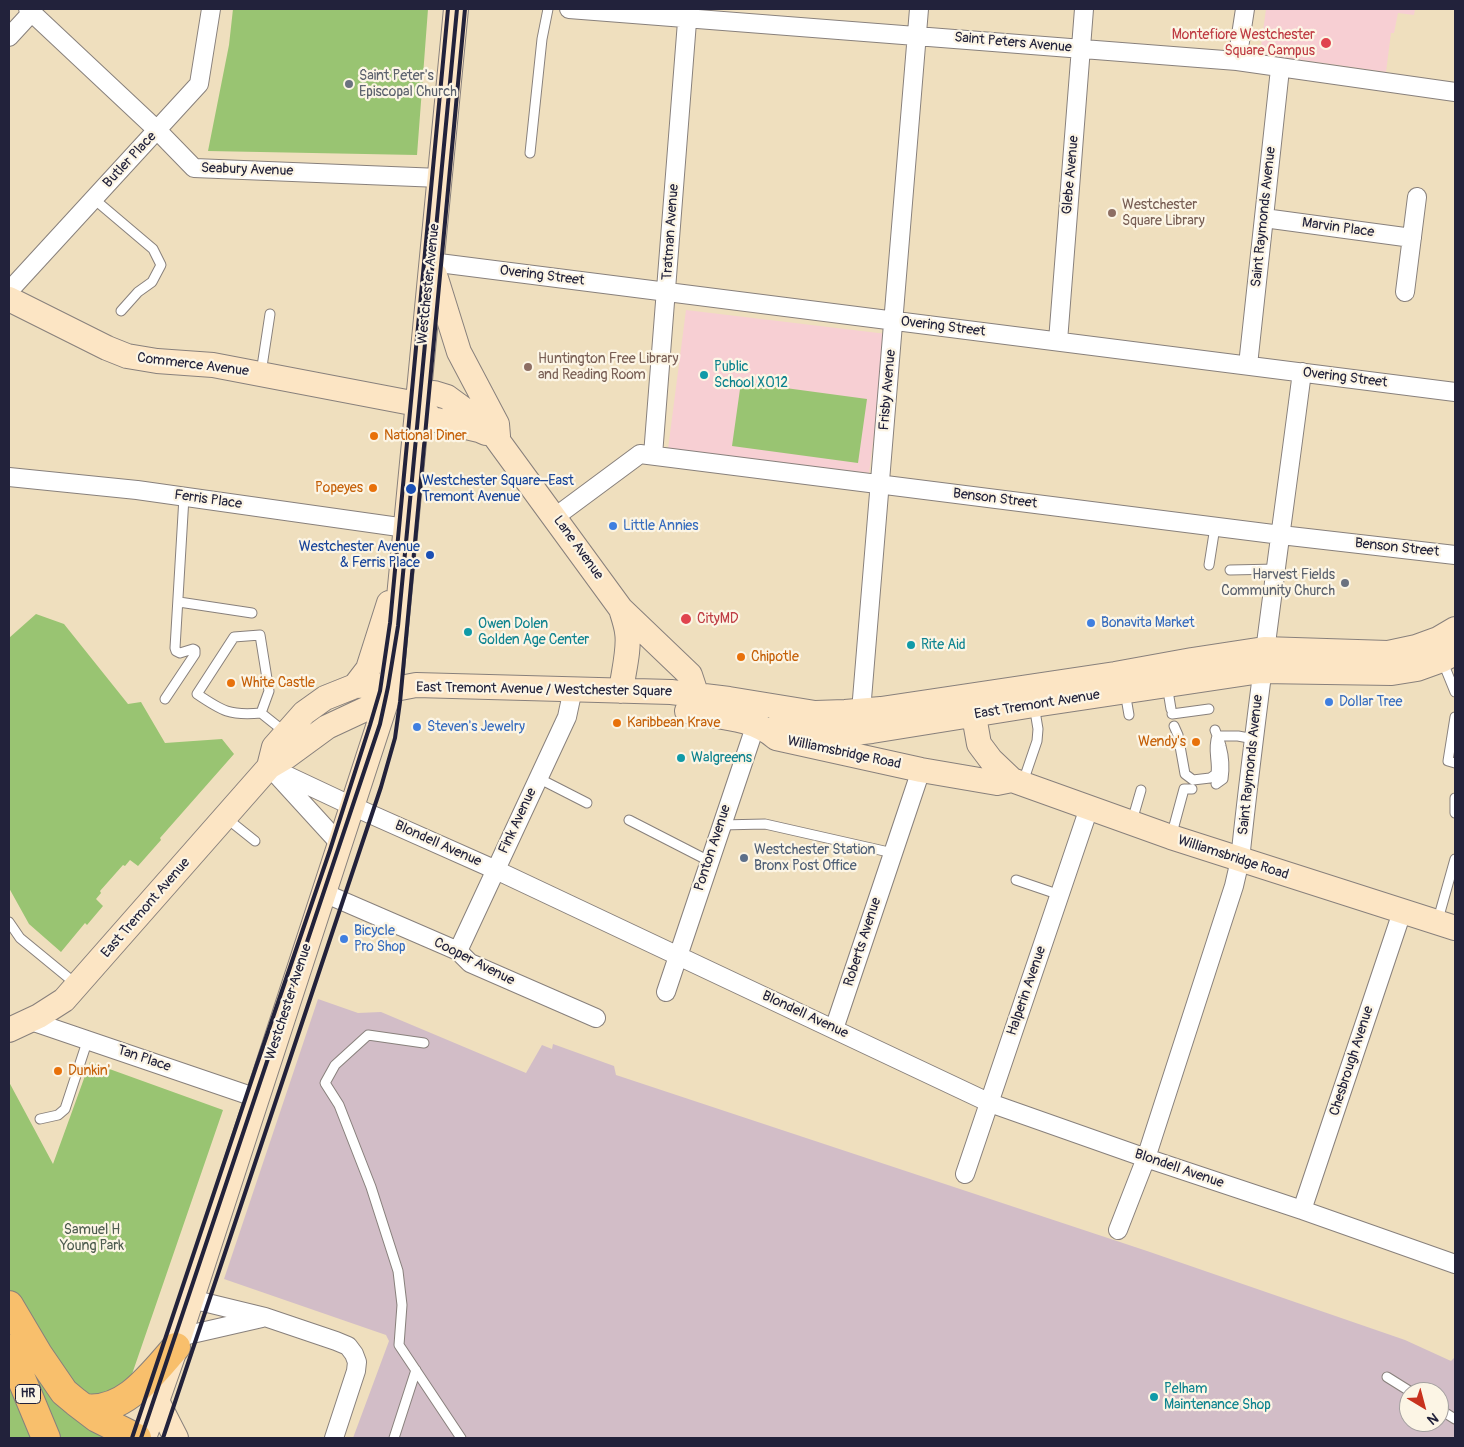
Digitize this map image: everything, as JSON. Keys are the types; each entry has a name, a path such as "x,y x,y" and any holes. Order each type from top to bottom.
{"highway":[{"path":"9,1305 58,1384 70,1398 97,1418 137,1438"},
{"path":"85,1408 99,1409 108,1407 142,1385 177,1342"},
{"name":"HR","path":"9,1349 46,1438"}],"main road":[{"name":"Westchester Avenue","path":"144,1438 192,1299 390,690 456,9"},
{"path":"432,262 459,352 497,424 498,440"},
{"name":"Commerce Avenue","path":"9,299 127,356 156,361 213,364 417,404"},
{"name":"Lane Avenue","path":"498,440 479,430 432,419 417,404 434,393 447,397 488,427 498,440 555,517 621,609 690,675 700,704"},
{"path":"413,454 431,432 445,422"},
{"name":"Westchester Avenue","path":"355,686 368,669 403,559"},
{"name":"Lane Avenue","path":"621,609 628,633 628,651 624,664 621,691"},
{"name":"East Tremont Avenue","path":"700,704 762,720 777,728 812,733 845,734 881,730 972,705 1115,674 1192,660 1263,660 1388,653 1416,647 1438,639 1455,629"},
{"name":"East Tremont Avenue","path":"762,720 816,713 972,705 1127,703 1167,685 1263,660 1392,673 1417,669 1451,653"},
{"name":"East Tremont Avenue","path":"9,1030 30,1021 64,1000 78,986 269,767 327,727 372,706 390,690 376,685 355,686 325,698 304,713 274,747 269,767"},
{"name":"East Tremont Avenue / Westchester Square","path":"390,690 416,685 671,692 700,704"},
{"name":"Williamsbridge Road","path":"972,705 979,744 991,760 1017,782 1171,837 1446,926"},
{"name":"Williamsbridge Road","path":"762,720 776,738 920,770 997,783 1017,782"},
{"path":"157,1401 176,1438"}],"street":[{"name":"Butler Place","path":"9,291 199,84 211,9"},
{"name":"Saint Peters Avenue","path":"569,9 687,13 917,36 1237,61 1455,92"},
{"name":"Frisby Avenue","path":"861,711 919,9"},
{"name":"Glebe Avenue","path":"1058,341 1084,9"},
{"path":"1237,61 1244,9"},
{"name":"Seabury Avenue","path":"30,11 157,130 194,168 440,178"},
{"path":"9,37 30,11"},
{"name":"Tratman Avenue","path":"653,455 687,13"},
{"name":"Saint Raymonds Avenue","path":"1248,365 1280,68"},
{"path":"1405,292 1417,197"},
{"name":"Marvin Place","path":"1264,218 1412,238"},
{"name":"Overing Street","path":"432,262 1455,392"},
{"name":"Saint Raymonds Avenue","path":"1118,1230 1146,1158 1240,860 1263,660 1277,569 1302,372"},
{"name":"Benson Street","path":"555,517 640,454 1215,527 1455,554"},
{"name":"Ferris Place","path":"9,477 137,490 406,528"},
{"name":"Fink Avenue","path":"458,951 567,717 573,689"},
{"name":"Ponton Avenue","path":"666,992 721,825 762,720"},
{"path":"269,767 340,844"},
{"name":"Blondell Avenue","path":"269,767 496,870 990,1102 1146,1158 1455,1264"},
{"name":"Roberts Avenue","path":"834,1029 920,770"},
{"name":"Halperin Avenue","path":"965,1174 1089,808"},
{"name":"Cooper Avenue","path":"324,893 458,951 470,964 596,1018"},
{"name":"Chesbrough Avenue","path":"1302,1210 1402,912"},
{"name":"Tan Place","path":"30,1021 88,1039 257,1098"},
{"path":"192,1299 264,1317 336,1340 348,1346 354,1354 356,1371 334,1438"},
{"path":"177,1342 264,1317"}],"lane":[{"path":"530,153 542,39 548,9"},
{"path":"94,199 153,249 161,265 152,282 138,292 121,311"},
{"path":"261,374 270,314"},
{"path":"165,699 195,654 193,649 180,653 175,648 184,497"},
{"path":"1209,565 1215,527"},
{"path":"1230,570 1277,569"},
{"path":"178,602 252,613"},
{"path":"261,713 269,690 260,635 234,637 197,694 223,711 244,715 261,713 286,733"},
{"path":"1451,653 1455,692"},
{"path":"1167,685 1172,711 1209,709"},
{"path":"1017,782 1037,741 1038,729 1034,705"},
{"path":"1455,717 1448,762 1455,762"},
{"path":"1174,726 1178,735 1185,774 1193,780 1212,777 1216,774 1214,744 1216,733"},
{"path":"1216,733 1254,738"},
{"path":"1216,733 1221,744 1222,758 1225,764 1223,779 1216,784"},
{"path":"538,778 587,803"},
{"path":"1171,837 1188,789"},
{"path":"1131,823 1141,790"},
{"path":"1455,798 1455,813"},
{"path":"224,817 255,841"},
{"path":"629,820 709,861"},
{"path":"721,825 765,824 893,852"},
{"path":"1446,926 1455,859"},
{"path":"1016,880 1060,895"},
{"path":"9,922 20,938 78,986"},
{"path":"424,1043 368,1035 334,1065 326,1083 339,1105 371,1187 398,1270 402,1305 399,1345 462,1438"},
{"path":"40,1119 58,1115 65,1109 88,1039"},
{"path":"394,1438 416,1370"},
{"path":"1387,1377 1399,1384"}],"shaded area":[{"name":"Montefiore Westchester Square Campus","path":"1266,9 1415,9 1414,15 1398,13 1394,33 1391,33 1386,72 1260,54"},
{"path":"686,310 887,334 869,473 668,449"},
{"path":"318,999 358,1013 381,1012 526,1073 542,1045 552,1049 553,1044 614,1066 616,1075 1147,1251 1405,1340 1451,1361 1455,1357 1455,1438 353,1438 389,1341 386,1335 224,1279"}],"green space":[{"path":"233,9 428,9 417,155 208,151 229,45"},
{"path":"741,382 867,399 858,463 732,446"},
{"path":"36,614 64,624 128,704 141,702 165,743 222,739 234,754 160,838 161,840 138,866 130,860 125,866 123,865 100,891 101,893 96,899 103,906 87,925 85,923 61,952 29,924 9,888 9,638"},
{"name":"Samuel H Young Park","path":"90,1062 223,1110 110,1438 9,1438 9,1082 53,1164"}],"railway":[{"path":"132,1438 330,850 380,691 390,623 448,9"},
{"path":"141,1438 380,724 398,626 457,9"},
{"path":"163,1438 381,787 395,738 400,702 465,9"}],"place":[{"name":"Montefiore Westchester Square Campus","path":"1326,43"},
{"name":"Saint Peter's Episcopal Church","path":"349,84"},
{"name":"Westchester Square Library","path":"1112,213"},
{"name":"Huntington Free Library and Reading Room","path":"528,367"},
{"name":"Public School X012","path":"704,375"},
{"name":"National Diner","path":"374,436"},
{"name":"Popeyes","path":"373,488"},
{"name":"Westchester Square–East Tremont Avenue","path":"411,489"},
{"name":"Little Annies","path":"613,526"},
{"name":"Westchester Avenue & Ferris Place","path":"430,555"},
{"name":"Harvest Fields Community Church","path":"1345,583"},
{"name":"CityMD","path":"686,619"},
{"name":"Bonavita Market","path":"1091,623"},
{"name":"Owen Dolen Golden Age Center","path":"468,632"},
{"name":"Rite Aid","path":"911,645"},
{"name":"Chipotle","path":"741,657"},
{"name":"White Castle","path":"231,683"},
{"name":"Dollar Tree","path":"1329,702"},
{"name":"Karibbean Krave","path":"617,723"},
{"name":"Steven's Jewelry","path":"417,727"},
{"name":"Wendy's","path":"1196,742"},
{"name":"Walgreens","path":"681,758"},
{"name":"Westchester Station Bronx Post Office","path":"744,858"},
{"name":"Bicycle Pro Shop","path":"344,939"},
{"name":"Dunkin'","path":"58,1071"},
{"name":"Pelham Maintenance Shop","path":"1154,1397"}]}
